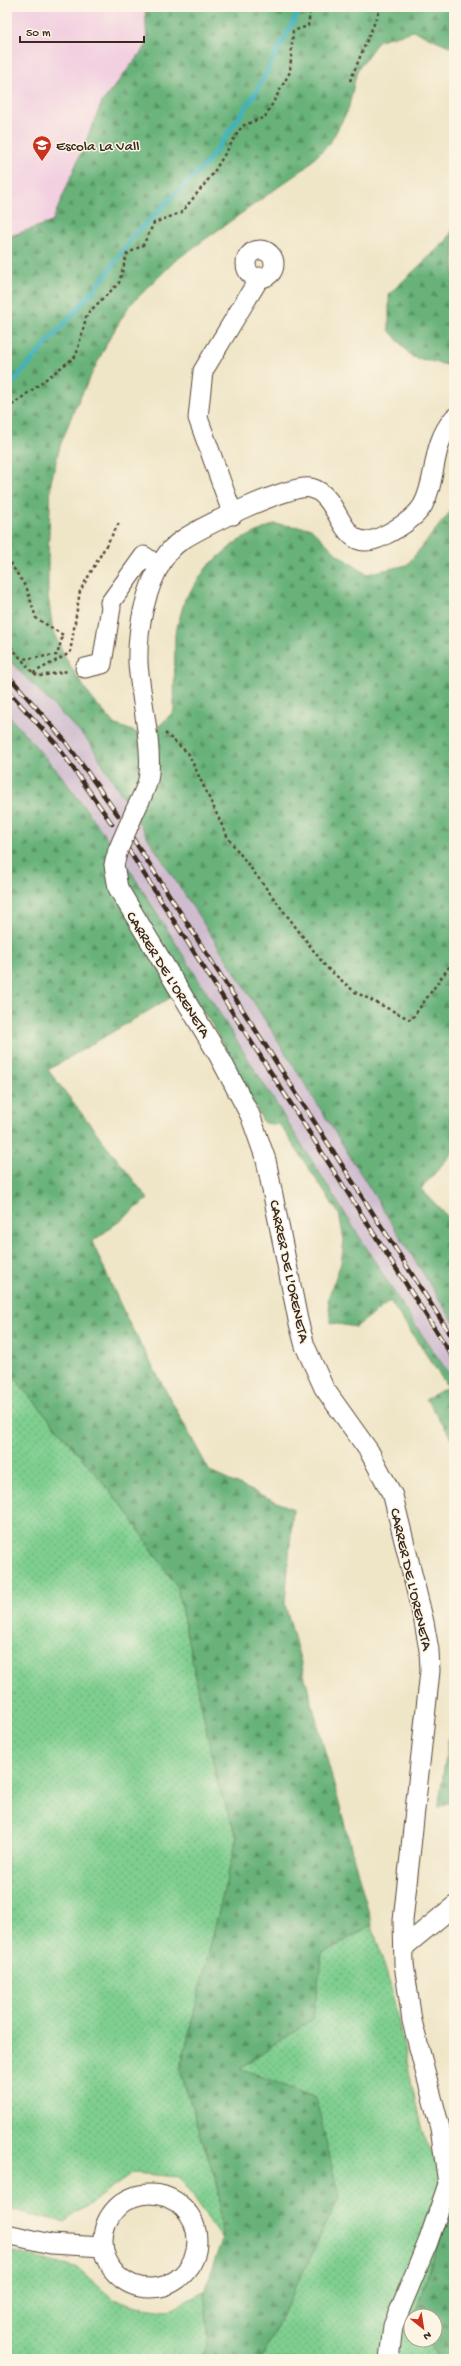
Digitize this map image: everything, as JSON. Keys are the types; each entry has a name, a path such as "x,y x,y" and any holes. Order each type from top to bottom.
{"street":[{"path":"234,515 198,418 203,371 260,277"},
{"path":"144,714 138,662 139,642 146,599 159,567 172,549 181,541 234,515 292,490 311,488 328,499 343,525 351,535 366,541 382,537 406,522 422,506 428,492 435,454 442,437 454,418"},
{"path":"85,668 102,664 112,607 110,603 144,556 159,567"},
{"name":"CARRER DE L'ORENETA","path":"144,714 148,778 118,850 114,865 118,888 220,1056 250,1115 266,1160 298,1320 305,1346 324,1388 383,1475 399,1516 430,1650 430,1671 403,1921 404,1947 412,2021 440,2128 451,2181 431,2235 393,2326 389,2359"},
{"path":"404,1947 454,1906"},
{"path":"145,2194 162,2195 179,2203 192,2217 198,2235 196,2253 188,2270 174,2282 151,2289 138,2287 120,2278 109,2265 103,2247 104,2229 111,2214 127,2200 145,2194"},
{"path":"7,2234 51,2244 103,2247"}],"path":[{"path":"7,409 76,356 87,314 119,283 127,254 143,245 154,223 182,212 212,175 242,126 265,116 290,72 293,31 308,26 311,7"},
{"path":"350,81 381,7"},
{"path":"33,673 70,653 80,591 119,524"},
{"path":"7,558 27,589 36,618 64,635 57,655 22,659"},
{"path":"7,642 33,673 40,676 85,668"},
{"path":"144,714 188,753 228,838 326,967 355,992 411,1020 454,960"}],"shaded area":[{"name":"Escola La Vall","path":"7,7 145,7 147,45 102,102 52,222 7,237"},
{"path":"7,658 90,743 148,838 233,969 454,1323 454,1381 409,1316 128,867 60,774 7,714"}],"green space":[{"path":"145,7 454,7 454,48 414,31 379,40 357,71 348,110 330,143 305,168 176,260 129,306 108,341 74,410 60,446 51,482 48,595 53,632 70,666 90,696 114,724 148,737 174,711 175,634 185,599 207,567 236,542 274,524 311,528 337,554 367,574 407,565 454,507 454,1151 421,1189 454,1223 454,1323 233,969 148,838 90,743 7,658 7,237 52,222 102,102 147,45"},
{"path":"454,227 454,365 451,366 412,357 389,330 389,294 447,240"},
{"path":"7,714 60,774 128,867 409,1316 454,1381 454,1442 426,1399 448,1387 390,1301 356,1327 331,1323 328,1298 341,1263 344,1240 339,1214 280,1125 264,1123 212,1025 187,988 48,1070 148,1199 92,1242 128,1321 210,1472 293,1509 285,1604 372,1925 322,1954 313,2019 240,2068 316,2098 339,2197 261,2359 202,2359 209,2340 204,2292 222,2239 219,2191 180,2070 237,1837 218,1785 177,1587 125,1509 7,1369"},
{"path":"7,1369 125,1509 177,1587 218,1785 237,1837 180,2070 219,2191 222,2239 179,2177 133,2173 64,2222 7,2209"},
{"path":"454,1703 454,1799 438,1808"},
{"path":"372,1925 391,1988 422,2131 452,2196 417,2308 403,2308 403,2348 432,2348 440,2359 261,2359 339,2197 240,2068 312,2019 322,1954"},
{"path":"454,2195 454,2359 440,2359 432,2348 443,2348 443,2308 418,2308"},
{"path":"7,2250 79,2269 114,2300 136,2307 167,2311 204,2292 209,2340 202,2359 7,2359"}],"waterway":[{"path":"7,389 103,279 133,236 207,163 255,94 301,7"}],"railway":[{"path":"7,674 65,741 118,815"},
{"path":"7,690 57,745 112,824"},
{"path":"132,837 454,1340"},
{"path":"128,849 454,1359"}],"place":[{"name":"Escola La Vall","path":"42,162"}]}
